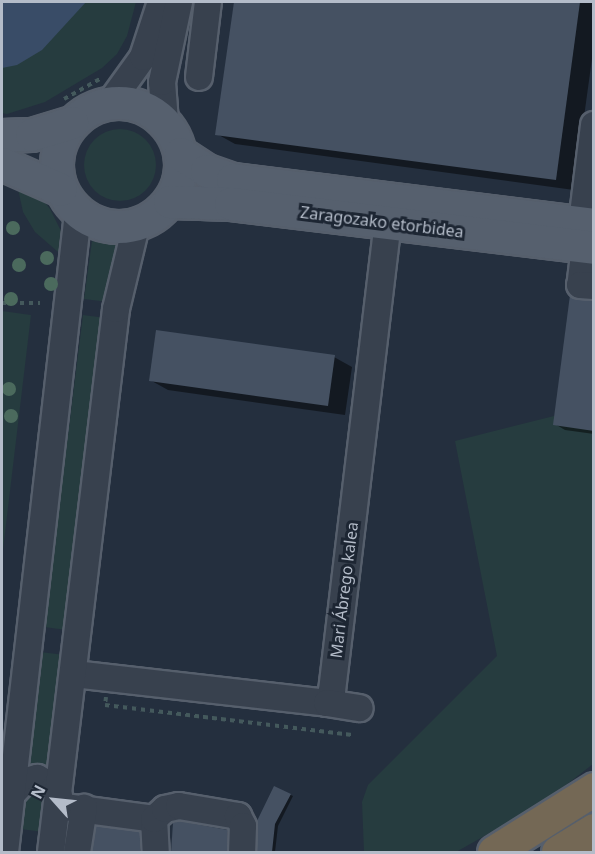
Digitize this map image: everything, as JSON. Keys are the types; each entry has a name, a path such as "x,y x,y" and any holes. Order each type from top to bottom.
{"highway":[{"path":"494,852 594,789"},
{"path":"558,852 594,830"}],"main road":[{"path":"2,136 32,135 63,114 89,110 110,103 130,104 149,110 165,122 181,154 180,179 170,202 155,217 136,226 106,226 70,202 2,164"},
{"path":"63,114 57,155 70,202"},
{"name":"Zaragozako etorbidea","path":"181,154 207,171 233,180 588,236"},
{"name":"Zaragozako etorbidea","path":"170,202 231,204 387,223 588,236"}],"street":[{"path":"110,103 143,57 161,2"},
{"path":"165,122 162,82 179,2"},
{"path":"199,77 208,2"},
{"path":"594,125 588,236 580,285 594,286"},
{"path":"5,852 70,202"},
{"name":"Mari Ábrego kalea","path":"327,703 332,691 387,223"},
{"path":"51,852 116,309 136,226"},
{"path":"74,674 360,708"},
{"path":"12,794 24,782 37,778 55,787 58,801"},
{"path":"58,801 84,808 153,819 165,809 179,806 238,816 243,826 242,852"},
{"path":"78,852 84,808"},
{"path":"153,819 156,852"}],"path":[{"path":"63,114 107,72"},
{"path":"2,303 40,303"}],"green space":[{"path":"2,2 136,2 127,36 117,54 102,68 45,102 7,114 2,113"},
{"path":"127,129 146,139 154,151 156,165 154,179 146,191 134,199 113,201 94,191 86,179 84,158 94,139 106,131"},
{"path":"16,180 40,196 50,209 64,237 65,258 35,232 23,212"},
{"path":"92,241 118,245 108,302 84,299"},
{"path":"2,311 31,315 2,558"},
{"path":"83,315 106,318 67,630 44,627"},
{"path":"554,416 593,431 593,764 543,803 456,852 364,852 362,802 368,785 497,656 455,441"},
{"path":"40,652 65,655 50,771 26,768"},
{"path":"37,787 48,797 44,832 20,829 24,795"}],"water":[{"path":"2,2 86,2 42,50 17,65 2,68"}],"building":[{"path":"234,2 580,2 556,180 215,135"},
{"path":"570,295 594,301 594,431 553,425"},
{"path":"156,330 335,355 328,406 149,381"},
{"path":"274,786 291,794 275,824 272,852 257,852 257,821"},
{"path":"179,821 228,830 227,852 171,852 173,823"},
{"path":"96,826 140,832 140,852 92,852"}]}
